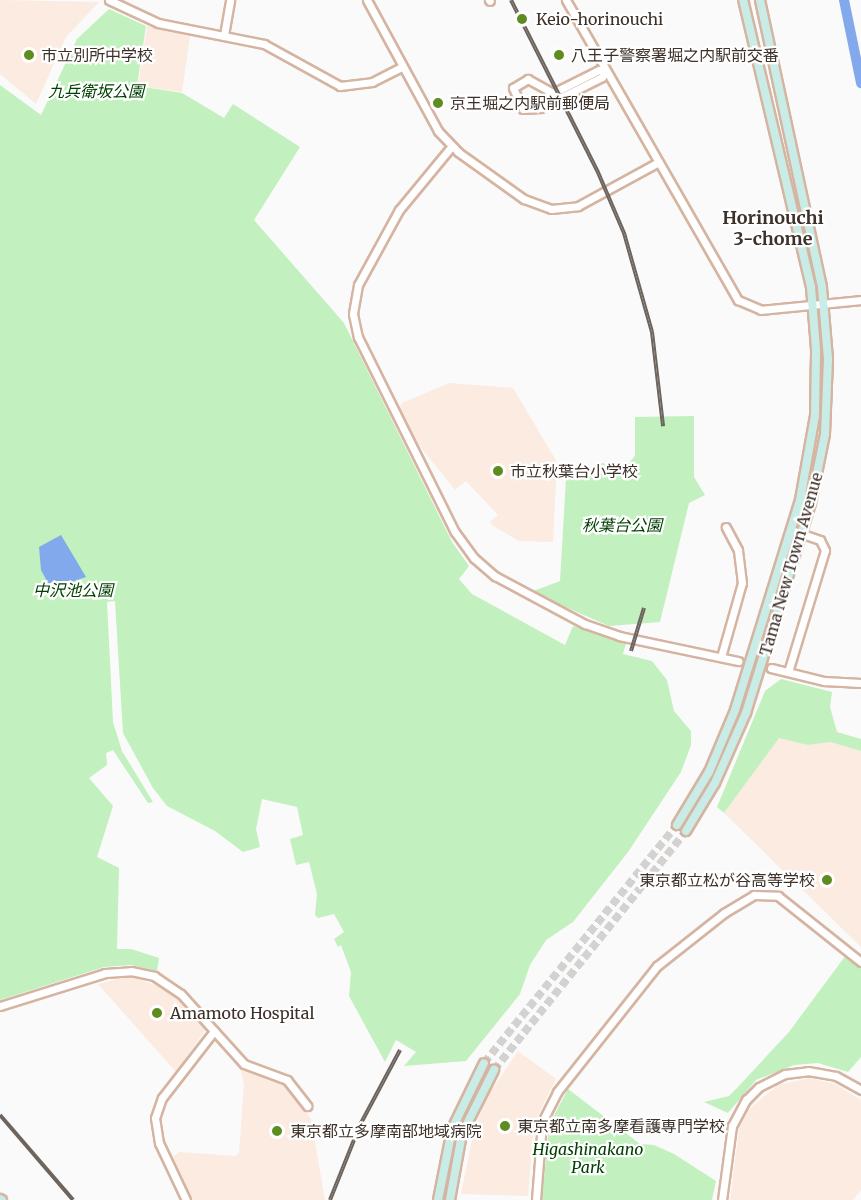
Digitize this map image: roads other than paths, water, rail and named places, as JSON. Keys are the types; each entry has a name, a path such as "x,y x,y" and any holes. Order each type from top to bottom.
{"main road":[{"name":"Tama New Town Avenue","path":"677,825 705,780 727,733 791,530 813,434 817,362 813,305 743,0"},
{"name":"Tama New Town Avenue","path":"686,831 716,783 746,713 802,534 825,434 828,359 824,304 760,0"},
{"path":"438,1200 452,1130 484,1063"},
{"path":"450,1200 462,1134 494,1070"}],"street":[{"path":"109,0 158,23 225,35 270,47 324,81 340,86 365,85 402,67"},
{"path":"225,35 230,0"},
{"path":"368,0 433,125 451,147 524,199 551,209 583,204 657,163"},
{"path":"566,0 657,163 738,300 761,310 861,300"},
{"path":"549,104 553,93 599,70 606,70"},
{"path":"553,93 528,79 513,88 523,109 549,104 602,77 606,70"},
{"path":"451,147 399,210 358,285 353,314 358,337 455,532 474,558 495,576 585,624 619,636 738,661"},
{"path":"721,657 742,583 738,550 726,527"},
{"path":"788,672 825,550 820,540 791,530"},
{"path":"771,668 824,681 861,683"},
{"path":"536,1200 542,1122 556,1092 657,966 724,913 754,895 778,896 861,962"},
{"path":"0,1006 105,973 131,970 154,976 173,987 249,1068 287,1080 307,1106"},
{"path":"186,1200 159,1143 155,1118 162,1098 214,1031"},
{"path":"722,1200 732,1126 746,1100 759,1088 785,1074 808,1071 837,1076 861,1090"}],"water":[{"path":"61,535 86,577 51,589 41,570 39,547"}],"waterway":[{"path":"844,0 861,83"}],"tunnel":[{"path":"738,661 771,668"},
{"path":"484,1063 677,825"},
{"path":"494,1070 686,831"}],"railway":[{"path":"511,0 597,170 624,233 652,332 663,426"},
{"path":"631,651 644,608"},
{"path":"330,1200 360,1125 400,1050"},
{"path":"0,1115 73,1200"}],"place":[{"name":"Keio-horinouchi","path":"522,19"},
{"name":"市立別所中学校","path":"29,55"},
{"name":"八王子警察署堀之内駅前交番","path":"559,55"},
{"name":"京王堀之内駅前郵便局","path":"438,103"},
{"name":"市立秋葉台小学校","path":"498,471"},
{"name":"東京都立松が谷高等学校","path":"827,880"},
{"name":"Amamoto Hospital","path":"157,1013"},
{"name":"東京都立南多摩看護専門学校","path":"505,1126"},
{"name":"東京都立多摩南部地域病院","path":"277,1131"}],"district":[{"name":"Horinouchi 3-chome","path":"773,229"}],"park label":[{"name":"九兵衛坂公園","path":"96,91"},
{"name":"秋葉台公園","path":"622,525"},
{"name":"中沢池公園","path":"73,590"},
{"name":"Higashinakano Park","path":"588,1158"}]}
